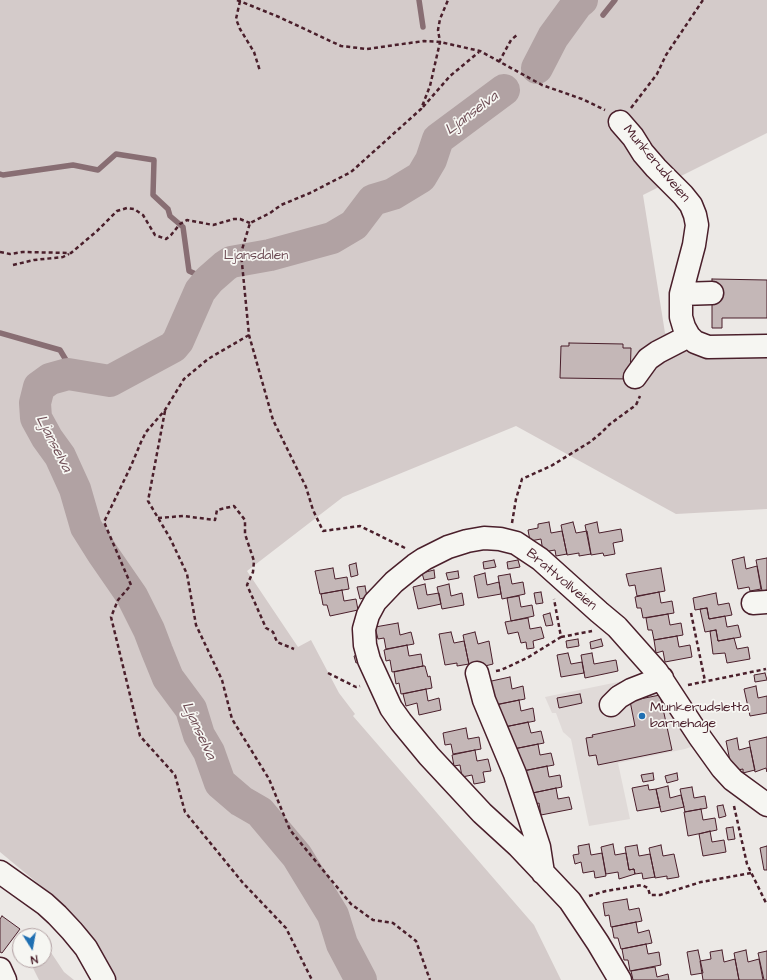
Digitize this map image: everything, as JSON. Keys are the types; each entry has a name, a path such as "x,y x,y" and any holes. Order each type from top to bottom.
{"street":[{"name":"Munkerudveien","path":"620,122 633,137 643,153 683,195 691,205 696,215 697,225 694,245 681,294 681,317 689,336"},
{"path":"681,294 712,293"},
{"path":"639,385 648,359 658,352 689,336 695,342 708,347 767,346"},
{"name":"Brattvollveien","path":"620,980 570,901 518,846 464,794 415,740 391,708 369,660 365,645 364,629 368,615 375,602 394,582 424,558 448,547 484,538 500,539 516,543 540,559 598,612 617,627 665,684 722,768 733,780 767,805"},
{"path":"477,673 484,700 515,774 522,795 539,847 543,873"},
{"path":"611,705 631,690 665,684"},
{"path":"0,872 45,904 57,915 86,948 104,980"},
{"path":"0,969 5,980"}],"path":[{"path":"260,71 254,52 240,29 236,19 238,0 341,46 367,49 424,41 440,42 480,51 542,85 582,99 604,109 620,122 657,74 666,55 703,0"},
{"path":"421,108 430,86 440,42 438,30 440,19 448,0"},
{"path":"499,62 511,40 518,34"},
{"path":"13,265 34,260 63,257 71,253 97,231 117,211 127,208 134,209 143,214 155,235 166,239 180,224 187,220 213,224 240,219 250,223 270,214 281,205 310,193 351,172 421,108 450,76 480,51"},
{"path":"250,223 241,253 249,335 273,420 306,487 312,510 322,531 360,526 424,558"},
{"path":"0,252 10,254 23,252 71,253"},
{"path":"249,335 208,360 184,379 165,410 146,432 132,466 104,522 131,585 118,600 111,617 140,736 175,775 185,812 243,883 286,928 312,980"},
{"path":"509,541 516,499 522,479 551,466 590,442 610,424 636,405 639,385"},
{"path":"165,410 148,501 170,538 188,574 196,625 222,680 232,719 269,779 290,830 351,904 373,920 393,923 416,941 430,980"},
{"path":"158,518 183,516 215,520 217,510 234,506 245,520 244,534 254,561 253,572 247,585 266,628 273,632 277,642 294,649"},
{"path":"477,673 501,670 527,658 561,637 554,598"},
{"path":"691,613 705,681"},
{"path":"665,684 705,681 766,669"},
{"path":"328,673 356,687 364,686"},
{"path":"733,780 731,792 747,864 767,905"},
{"path":"570,901 606,891 642,885 648,888 650,895 660,895 701,882 751,873"}],"shaded area":[{"path":"628,680 656,687 699,744 685,749 618,763 630,819 589,826 571,739 563,732 556,713 552,713 545,697"}],"green space":[{"name":"Ljansdalen","path":"0,0 767,0 767,133 643,195 665,333 767,347 767,509 676,514 516,426 343,497 247,571 298,647 311,640 339,693 355,714 353,716 534,925 561,980 115,980 83,924 52,895 0,852"},
{"path":"52,954 64,972 74,980 39,980 33,968 52,968"}],"building":[{"path":"712,279 767,280 767,318 722,318 722,328 712,328"},
{"path":"569,343 623,344 623,348 631,348 630,379 560,378 561,346 569,346"},
{"path":"549,522 551,533 562,531 567,554 556,556 555,550 543,552 541,539 530,541 528,530 538,528 538,524"},
{"path":"573,522 576,533 587,531 591,554 579,556 579,553 567,555 561,525"},
{"path":"597,522 599,533 621,529 623,541 613,543 615,554 604,556 603,553 591,555 585,525"},
{"path":"744,557 746,569 757,566 761,589 750,591 749,587 738,589 732,560"},
{"path":"767,558 767,590 762,591 756,560"},
{"path":"494,560 496,567 484,569 483,562"},
{"path":"518,560 520,567 508,569 507,562"},
{"path":"356,563 358,575 351,577 349,565"},
{"path":"333,568 335,579 347,577 349,589 320,594 315,571"},
{"path":"661,568 665,591 637,596 635,585 629,586 626,574"},
{"path":"434,570 435,578 424,580 422,573"},
{"path":"458,571 459,578 448,580 446,573"},
{"path":"485,573 487,585 499,582 501,594 478,598 474,576"},
{"path":"510,574 512,584 523,582 525,594 502,599 498,576"},
{"path":"425,584 427,595 439,593 441,604 418,609 413,587"},
{"path":"449,584 451,596 462,593 464,605 442,609 437,587"},
{"path":"365,586 367,597 360,599 357,587"},
{"path":"342,590 344,601 356,599 358,610 330,616 327,605 323,605 321,594"},
{"path":"541,592 543,603 536,604 534,593"},
{"path":"659,592 661,603 672,601 674,613 643,618 641,608 637,608 635,597"},
{"path":"716,593 718,605 729,603 732,615 709,619 707,608 695,610 693,598"},
{"path":"519,596 521,607 532,605 534,616 511,621 507,598"},
{"path":"707,608 709,619 725,616 727,627 738,625 741,637 718,641 716,630 705,632 700,609"},
{"path":"550,613 553,625 546,626 543,615"},
{"path":"668,614 670,625 681,623 683,635 654,640 652,630 648,630 646,618"},
{"path":"528,618 530,629 541,627 544,638 533,641 534,648 527,649 526,642 521,643 518,632 508,634 505,622"},
{"path":"398,623 400,635 411,632 414,644 386,649 384,638 378,639 375,627"},
{"path":"716,630 718,641 734,638 737,649 748,647 750,659 727,663 725,653 713,654 710,631"},
{"path":"451,632 454,643 464,641 469,664 457,666 457,663 445,665 439,634"},
{"path":"475,632 478,644 489,641 493,664 481,667 480,663 469,665 463,635"},
{"path":"677,636 679,647 690,645 692,657 665,662 663,651 656,653 654,640"},
{"path":"578,639 579,646 567,648 566,641"},
{"path":"601,639 603,646 591,649 590,642"},
{"path":"407,645 409,656 421,654 423,666 392,672 390,660 386,661 384,650"},
{"path":"568,653 571,664 582,662 584,673 561,677 557,655"},
{"path":"592,653 594,664 616,660 618,671 585,678 581,655"},
{"path":"362,654 364,661 356,663 354,656"},
{"path":"425,666 428,677 430,676 432,688 401,694 399,683 396,684 394,672"},
{"path":"765,673 767,680 755,682 754,675"},
{"path":"510,677 512,689 523,686 525,699 494,705 487,682"},
{"path":"756,686 758,698 767,696 767,713 750,716 744,689"},
{"path":"426,689 428,701 439,698 441,710 419,715 417,703 406,706 403,694"},
{"path":"580,694 582,703 559,708 557,698"},
{"path":"660,695 672,750 598,765 596,755 589,756 586,738 593,737 592,735 635,726 630,701"},
{"path":"519,700 521,711 533,708 535,721 504,727 496,705"},
{"path":"528,722 531,733 541,731 544,743 513,749 505,727"},
{"path":"466,728 468,739 479,737 481,749 453,754 451,744 445,745 443,733"},
{"path":"767,737 767,772 766,768 755,772 749,741"},
{"path":"737,738 739,750 750,747 755,770 743,773 743,769 732,771 726,741"},
{"path":"538,744 540,755 551,753 554,765 522,771 514,749"},
{"path":"475,750 477,761 488,759 491,771 483,772 485,782 474,784 472,775 462,777 460,765 454,766 452,755"},
{"path":"547,766 549,777 560,775 562,787 532,793 530,782 526,782 524,771"},
{"path":"653,773 654,780 643,782 641,775"},
{"path":"677,773 678,780 667,783 665,776"},
{"path":"648,785 649,790 656,789 660,807 637,811 632,788"},
{"path":"668,786 670,798 681,795 684,807 661,812 656,789"},
{"path":"692,787 694,798 705,796 707,808 685,812 680,789"},
{"path":"556,788 558,799 569,797 572,809 541,815 539,803 536,804 533,793"},
{"path":"723,805 726,816 719,818 717,806"},
{"path":"701,809 703,820 715,818 717,830 688,836 684,812"},
{"path":"733,827 735,839 728,840 726,828"},
{"path":"710,831 712,842 724,840 726,852 703,856 699,834"},
{"path":"589,844 591,855 602,853 606,876 595,878 594,871 583,873 581,862 575,864 573,855 579,854 578,846"},
{"path":"613,844 615,855 626,853 629,870 634,869 635,874 619,879 618,872 606,874 601,847"},
{"path":"637,845 639,856 650,854 655,877 643,879 642,873 635,874 634,869 629,870 625,847"},
{"path":"661,845 663,856 674,854 679,877 667,879 667,876 655,878 649,848"},
{"path":"767,846 767,870 764,870 760,848"},
{"path":"627,899 629,910 639,908 642,921 611,927 609,915 605,916 603,903"},
{"path":"2,916 19,928 12,928 12,940 2,953 0,952 0,919"},
{"path":"636,922 638,933 649,930 652,943 621,949 618,938 614,938 612,927"},
{"path":"646,944 648,954 659,952 661,965 630,971 628,960 624,960 622,949"},
{"path":"698,950 703,973 691,975 687,952"},
{"path":"722,950 724,962 735,959 739,980 703,980 700,961 711,959 710,952"},
{"path":"746,950 748,962 759,959 763,980 739,980 734,953"},
{"path":"767,951 767,980 764,980 758,953"},
{"path":"655,967 657,977 668,974 669,980 633,980 631,971"}],"waterway":[{"path":"419,0 423,27"},
{"name":"Ljanselva","path":"537,68 553,37 577,4 582,0"},
{"path":"603,15 615,0"},
{"name":"Ljanselva","path":"361,980 342,944 333,915 297,856 260,812 241,801 220,783 209,752 199,735 191,709 168,678 149,630 132,596 86,527 75,489 60,456 47,438 36,418 35,403 39,387 50,379 68,374 110,381 173,347 178,341 200,291 209,280 225,266 231,262 270,255 332,238 354,225 373,200 393,194 421,177 431,160 438,139 504,90"},
{"path":"0,174 3,175 73,165 98,170 116,154 154,160 153,195 168,209 170,216 183,227 189,271 209,280"},
{"path":"0,333 60,350 75,375"}],"place":[{"name":"Munkerudsletta barnehage","path":"642,716"}]}
